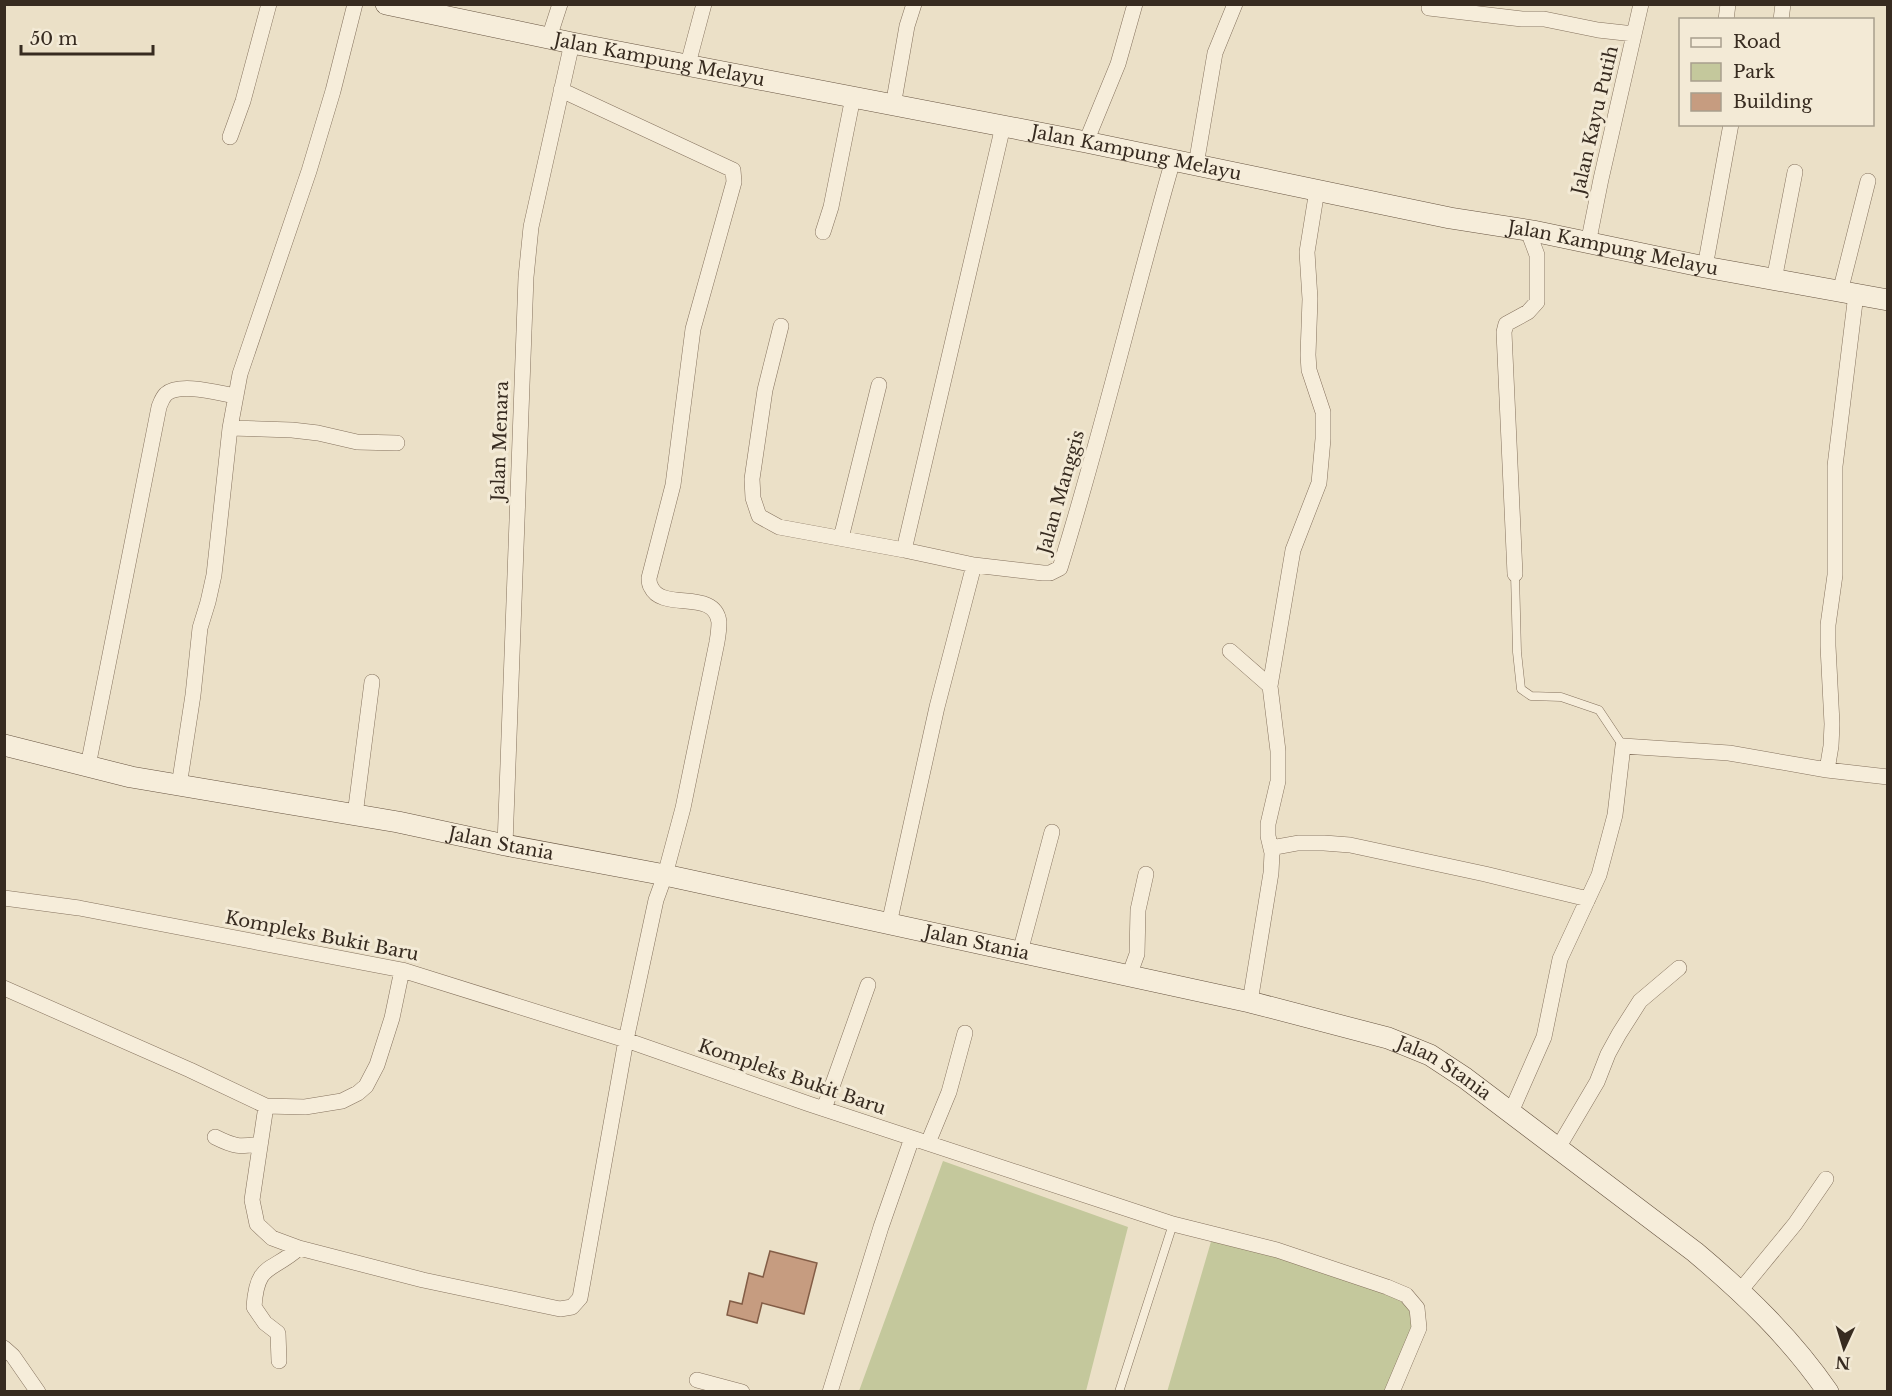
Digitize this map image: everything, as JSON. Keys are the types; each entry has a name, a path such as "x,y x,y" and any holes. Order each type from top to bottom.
{"street":[{"path":"230,137 243,101 269,4"},
{"path":"178,786 200,628 214,575 230,428 240,374 309,171 333,92 355,4"},
{"name":"Jalan Kampung Melayu","path":"386,4 572,43 1086,142 1450,218 1887,300"},
{"path":"549,38 560,4"},
{"path":"688,64 704,4"},
{"path":"893,106 914,4"},
{"path":"1086,142 1118,64 1135,4"},
{"path":"1196,165 1215,53 1235,4"},
{"name":"Jalan Kayu Putih","path":"1588,244 1641,4"},
{"path":"1430,8 1545,19 1598,30 1634,34"},
{"name":"Jalan Menara","path":"505,845 526,277 531,227 572,43"},
{"path":"266,1106 252,1200 257,1224 272,1238 299,1248 457,1287 560,1309 572,1307 580,1298 626,1040 656,900 683,808 717,642 719,621 714,610 708,605 658,595 651,588 649,578 674,485 693,329 734,182 733,170 561,90"},
{"path":"823,232 831,207 853,98"},
{"path":"904,550 1003,126"},
{"path":"1705,267 1731,126"},
{"name":"Jalan Manggis","path":"974,565 1043,573 1050,573 1060,567 1079,508 1173,160"},
{"path":"1774,280 1796,172"},
{"path":"1827,770 1832,724 1828,625 1835,575 1835,466 1848,293 1868,181"},
{"path":"1250,1002 1271,873 1272,853 1268,824 1278,781 1278,751 1270,687 1293,550 1319,483 1323,440 1323,412 1309,369 1308,355 1310,299 1307,252 1317,190"},
{"path":"1515,574 1504,332 1506,324 1528,312 1537,302 1537,233"},
{"path":"781,326 765,390 752,479 753,498 759,516 779,526 974,565 938,707 889,924"},
{"path":"841,538 879,385"},
{"path":"88,766 159,406 167,393 175,390 192,389 236,396"},
{"path":"230,428 292,430 357,442 398,442"},
{"path":"1230,651 1270,687"},
{"path":"355,815 372,682"},
{"name":"Jalan Stania","path":"4,745 131,777 355,815 665,875 1250,1002 1388,1038 1430,1055 1466,1078 1695,1252 1740,1291 1795,1346 1828,1392"},
{"path":"1511,1112 1544,1037 1560,959 1599,875 1615,815 1623,746 1729,753 1827,770 1887,777"},
{"path":"1020,952 1052,832"},
{"path":"1271,848 1298,843 1350,845 1588,899"},
{"path":"1130,976 1137,954 1138,910 1146,874"},
{"name":"Kompleks Bukit Baru","path":"4,898 79,908 402,970 626,1040 824,1109 1173,1224 1277,1250 1387,1287 1406,1295 1417,1308 1419,1328 1392,1392"},
{"path":"1558,1148 1597,1082 1608,1053 1640,1001 1679,968"},
{"path":"4,988 266,1106 305,1107 342,1101 366,1086 377,1065 392,1018 402,970"},
{"path":"824,1109 868,985"},
{"path":"928,1143 948,1092 965,1033"},
{"path":"215,1137 239,1147 261,1144"},
{"path":"830,1392 881,1227 912,1138"},
{"path":"1740,1291 1794,1224 1826,1179"},
{"path":"279,1361 278,1333 265,1323 254,1307 257,1286 261,1275 299,1248"},
{"path":"4,1348 13,1356 38,1392"},
{"path":"697,1380 741,1392"}],"lane":[{"path":"1515,574 1517,652 1521,689 1531,696 1561,697 1599,710 1623,746"},
{"path":"1119,1392 1173,1224"}],"green space":[{"path":"943,1161 1128,1227 1086,1391 859,1391"},
{"path":"1215,1228 1420,1302 1388,1391 1167,1392"}],"building":[{"path":"770,1251 817,1263 804,1314 762,1303 757,1323 727,1315 730,1301 742,1304 749,1273 763,1277"}]}
